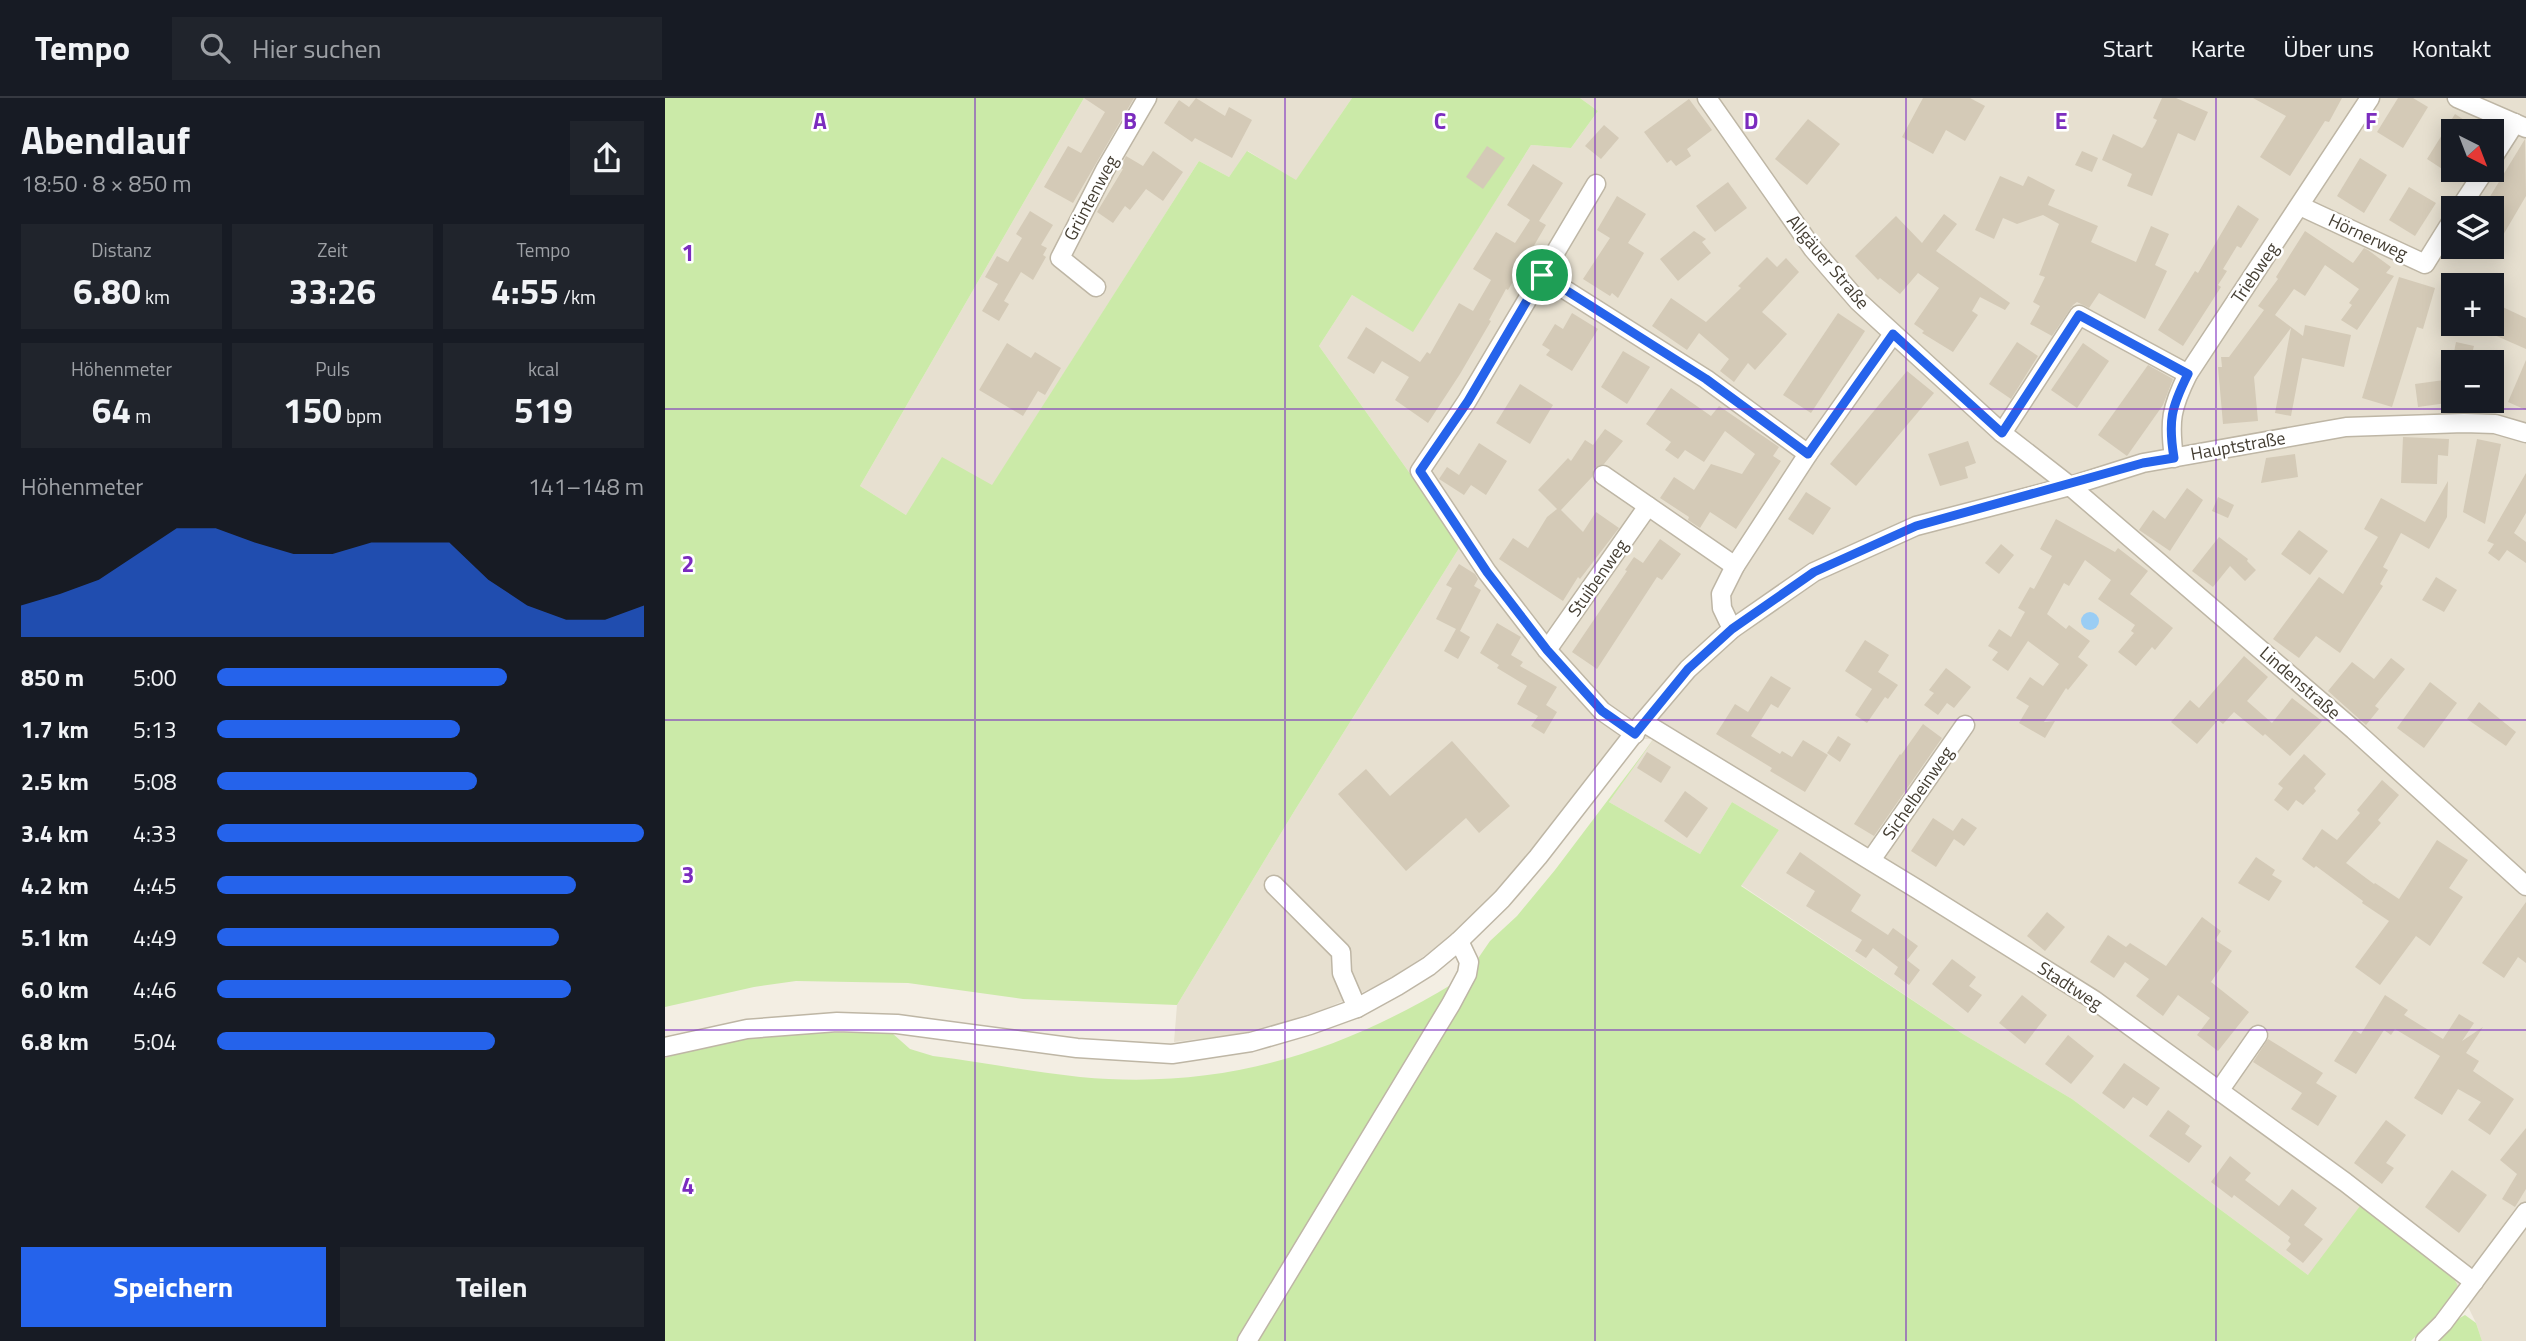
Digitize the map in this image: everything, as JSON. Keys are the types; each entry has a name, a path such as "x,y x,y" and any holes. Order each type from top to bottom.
{"street":[{"name":"Grüntenweg","path":"1096,287 1060,258 1105,170 1147,98"},
{"name":"Allgäuer Straße","path":"1707,98 1813,249 1836,277 1893,334 2002,433 2070,485"},
{"name":"Triebweg","path":"2174,458 2169,426 2176,397 2188,374 2369,98"},
{"path":"2457,98 2520,125 2504,144"},
{"path":"1596,184 1468,401 1420,471 1487,572 1547,650 1602,711 1639,728"},
{"name":"Hörnerweg","path":"2300,206 2425,264 2441,238"},
{"path":"1542,275 1706,379 1808,454"},
{"path":"2002,433 2079,315 2188,374"},
{"path":"1732,629 1722,608 1721,594 1735,566 1808,454 1893,334"},
{"name":"Hauptstraße","path":"665,1047 747,1029 837,1022 897,1024 1077,1048 1172,1054 1251,1042 1310,1025 1357,1008 1429,965 1459,941 1502,900 1688,669 1732,629 1814,572 1916,526 2143,463 2346,427 2495,424 2526,433"},
{"path":"1603,475 1735,566"},
{"name":"Lindenstraße","path":"2070,485 2354,730 2526,886"},
{"name":"Stuibenweg","path":"1547,650 1648,506"},
{"name":"Sichelbeinweg","path":"1871,860 1965,725"},
{"name":"Stadtweg","path":"1639,728 1871,860 2094,1000 2345,1182 2475,1282"},
{"path":"1274,885 1341,952 1342,973 1357,1008"},
{"path":"1247,1341 1462,984 1469,962 1459,941"},
{"path":"2219,1091 2258,1035"},
{"path":"2424,1341 2443,1323 2526,1212"}],"shaded area":[{"path":"1084,98 1352,98 1296,181 1248,151 1229,177 1199,161 992,486 906,515 860,486"},
{"path":"1580,98 2526,98 2526,1341 2482,1341 2452,1274 2308,1275 2072,1099 1963,1034 1741,885 1779,830 1732,802 1700,854 1609,802 1653,739 1620,739 1528,857 1498,891 1462,926 1426,955 1383,983 1316,1013 1275,1026 1232,1035 1174,1042 1177,1005 1461,545 1319,346 1352,295 1413,331 1531,145 1571,148 1598,111"}],"green space":[{"path":"665,98 1084,98 860,486 906,515 942,457 992,485 1199,161 1229,177 1247,151 1296,180 1352,98 1580,98 1598,111 1571,148 1531,145 1413,332 1352,295 1319,346 1461,545 1177,1005 1023,999 908,983 796,981 754,987 665,1007"},
{"path":"1654,739 1609,802 1700,854 1732,802 1779,830 1741,886 1963,1034 2072,1099 2308,1275 2360,1206 2452,1274 2458,1286 2451,1300 2411,1341 1252,1341 1473,975 1479,957 1490,941 1517,916 1555,870"},
{"path":"1454,983 1242,1341 665,1341 665,1058 717,1044 771,1036 880,1032 892,1033 910,1049 933,1056 1080,1077 1131,1080 1180,1078 1275,1062 1320,1048 1365,1030"},
{"path":"2465,1315 2476,1323 2482,1341 2437,1341 2458,1319"}],"water":[{"path":"2090,612 2096,615 2099,621 2096,627 2090,630 2084,627 2081,621 2084,615"}],"building":[{"path":"1084,98 1134,98 1073,203 1044,187 1068,146 1081,153 1105,112"},
{"path":"1196,98 1225,116 1229,107 1252,120 1232,158 1195,138 1192,142 1164,123 1179,100 1189,107"},
{"path":"1923,98 1970,98 1985,106 1965,141 1946,130 1933,154 1902,137"},
{"path":"2162,98 2176,98 2208,112 2195,141 2178,133 2152,196 2127,186 2132,174 2102,160 2113,134 2142,148 2145,145 2157,120 2153,118"},
{"path":"2253,98 2342,98 2329,122 2325,121 2290,176 2260,157 2286,116"},
{"path":"2398,98 2413,98 2428,107 2403,148 2377,132"},
{"path":"1689,99 1712,130 1687,149 1691,156 1676,166 1671,160 1667,163 1644,132"},
{"path":"1808,119 1840,144 1807,185 1775,159"},
{"path":"1604,125 1619,138 1601,159 1585,146"},
{"path":"2441,136 2441,168 2427,159"},
{"path":"2525,139 2526,196 2504,234 2504,196 2490,196 2499,182 2504,182 2504,174"},
{"path":"1487,146 1505,158 1483,189 1466,177"},
{"path":"1153,151 1183,172 1163,201 1146,189 1130,210 1125,206 1113,223 1097,212 1123,169 1120,168 1126,156 1143,166"},
{"path":"2082,151 2098,158 2092,172 2075,165"},
{"path":"2360,158 2387,175 2364,213 2337,196"},
{"path":"1533,164 1563,183 1539,221 1546,225 1508,290 1506,289 1460,374 1428,423 1395,400 1409,377 1382,361 1374,374 1347,358 1366,327 1420,362 1427,352 1430,354 1459,303 1473,311 1491,280 1473,269 1496,232 1515,243 1530,220 1507,205"},
{"path":"2000,176 2023,186 2028,176 2055,190 2048,205 2098,226 2091,242 2136,262 2151,226 2169,234 2155,265 2167,271 2145,319 2099,293 2089,308 2077,302 2073,305 2052,336 2030,324 2040,306 2033,302 2045,277 2039,275 2059,224 2043,215 2017,224 2003,218 1994,239 1975,230"},
{"path":"1728,182 1747,208 1715,232 1696,206"},
{"path":"2409,187 2436,203 2415,236 2389,220"},
{"path":"1617,196 1646,214 1628,243 1644,253 1618,298 1583,279 1610,238 1597,230"},
{"path":"2238,205 2259,219 2241,248 2237,246 2223,269 2227,271 2218,285 2221,287 2183,346 2158,330 2195,271 2198,273"},
{"path":"1030,211 1053,225 1041,245 1047,248 1043,255 1046,257 1033,280 1021,272 1004,301 1009,304 999,321 982,311 998,284 985,277 997,256 1008,262 1022,238 1016,234"},
{"path":"1944,214 1957,224 1936,251 2010,303 2005,310 1980,297 1972,311 1978,315 1953,352 1922,333 1924,331 1914,324 1939,288 1918,273 1900,294 1880,278 1878,280 1855,256 1896,216 1922,243"},
{"path":"1694,231 1706,239 1702,242 1711,253 1678,281 1660,259"},
{"path":"2305,231 2353,263 2364,248 2368,250 2391,267 2386,273 2394,276 2357,330 2341,320 2359,289 2325,265 2305,296 2294,289 2275,315 2303,336 2305,325 2351,335 2344,367 2302,358 2291,416 2275,413 2291,328 2254,377 2258,421 2223,424 2218,367 2222,367 2221,357 2229,357 2264,310 2258,306 2278,279 2276,277"},
{"path":"1767,257 1777,267 1786,258 1799,272 1762,312 1787,334 1755,370 1748,363 1734,382 1720,371 1729,359 1699,333 1687,350 1652,326 1671,298 1706,322 1741,288 1738,286"},
{"path":"2399,277 2435,288 2423,329 2417,327 2392,407 2362,398"},
{"path":"2504,308 2526,318 2526,349 2497,336 2504,336"},
{"path":"1572,313 1598,329 1572,371 1546,355 1550,350 1542,345 1555,324 1563,329"},
{"path":"1838,313 1865,331 1811,413 1783,395"},
{"path":"2017,342 2038,356 2011,399 1989,384"},
{"path":"2456,342 2474,346 2473,350 2454,350"},
{"path":"1007,343 1031,358 1035,352 1061,368 1045,395 1038,391 1023,416 979,390"},
{"path":"2083,343 2109,361 2077,408 2051,390"},
{"path":"1623,351 1650,367 1627,404 1601,387"},
{"path":"2526,360 2526,410 2508,402"},
{"path":"2148,365 2173,379 2163,405 2127,456 2098,435"},
{"path":"1907,371 1934,393 1856,486 1830,464"},
{"path":"2441,380 2441,404 2418,407 2415,384"},
{"path":"1520,384 1553,405 1530,444 1496,423"},
{"path":"1671,388 1711,416 1719,406 1779,447 1773,456 1781,461 1736,529 1710,512 1700,528 1688,520 1689,517 1660,498 1674,477 1694,490 1711,464 1742,474 1755,454 1725,431 1704,462 1685,450 1678,459 1665,450 1671,442 1646,424"},
{"path":"1605,429 1623,441 1604,464 1594,468 1592,477 1561,510 1583,532 1596,512 1619,528 1580,579 1578,577 1563,601 1499,559 1513,538 1528,548 1547,517 1557,509 1538,490 1568,458 1571,461 1585,440 1593,445"},
{"path":"2403,437 2449,439 2448,456 2438,455 2437,484 2401,483"},
{"path":"2477,439 2501,444 2485,524 2463,512"},
{"path":"1968,441 1976,463 1965,467 1968,478 1940,486 1928,454"},
{"path":"1479,443 1507,461 1486,495 1471,485 1464,495 1439,479 1447,467 1459,475"},
{"path":"2295,454 2298,477 2261,483 2266,458"},
{"path":"2526,473 2526,513 2514,533 2526,542 2526,563 2507,550 2499,561 2488,553 2494,544 2487,541"},
{"path":"2448,481 2447,517 2429,549 2401,533 2383,567 2388,570 2380,584 2383,586 2340,653 2316,636 2299,658 2273,639 2319,577 2343,594 2378,537 2364,529 2381,498 2425,522"},
{"path":"2187,488 2203,500 2170,551 2139,530 2153,510 2165,519"},
{"path":"1806,492 1831,508 1813,535 1788,519"},
{"path":"2218,497 2234,505 2228,518 2212,511"},
{"path":"2056,519 2115,552 2118,548 2148,571 2130,594 2173,628 2155,650 2152,647 2136,666 2118,652 2134,633 2131,631 2135,625 2098,599 2111,580 2085,560 2069,586 2064,583 2047,614 2066,629 2069,625 2090,641 2078,657 2088,665 2068,690 2066,688 2044,722 2055,721 2045,738 2019,723 2029,706 2016,698 2030,677 2043,686 2059,664 2028,641 2008,671 1992,660 1998,652 1988,646 1999,629 2011,637 2025,612 2018,608 2030,587 2034,589 2052,556 2040,549"},
{"path":"2299,530 2328,551 2310,575 2281,554"},
{"path":"2219,537 2248,559 2256,570 2245,581 2230,566 2213,587 2192,571"},
{"path":"1660,539 1681,554 1662,580 1657,577 1597,669 1572,652 1634,557 1643,563"},
{"path":"2001,544 2014,555 1999,574 1985,563"},
{"path":"1459,564 1475,574 1478,579 1474,586 1481,590 1460,631 1470,637 1458,659 1444,651 1456,629 1436,619 1452,588 1446,585"},
{"path":"2436,577 2457,590 2444,612 2422,600"},
{"path":"1497,623 1521,637 1511,655 1523,662 1520,666 1557,687 1546,705 1557,712 1544,734 1531,726 1538,716 1517,704 1527,686 1497,668 1499,665 1480,653"},
{"path":"1865,640 1889,655 1878,672 1898,685 1888,699 1885,697 1867,723 1855,715 1872,689 1845,671"},
{"path":"2244,656 2268,677 2247,701 2272,723 2292,698 2322,721 2290,756 2234,712 2223,724 2218,720 2197,744 2171,722 2190,700 2199,708"},
{"path":"2391,658 2405,669 2375,706 2379,709 2366,725 2328,691 2352,662 2374,679"},
{"path":"1946,668 1971,687 1954,708 1947,703 1938,715 1924,705 1934,693 1929,690"},
{"path":"1771,676 1791,688 1778,708 1771,704 1751,736 1780,754 1782,751 1792,757 1803,740 1828,755 1805,792 1716,734 1735,704 1748,712"},
{"path":"2430,682 2457,703 2424,748 2397,728"},
{"path":"2479,702 2516,732 2506,746 2467,719"},
{"path":"1923,724 1942,738 1874,836 1854,824"},
{"path":"1838,736 1851,744 1840,762 1827,753"},
{"path":"1452,741 1510,806 1479,833 1466,818 1406,871 1338,794 1366,769 1390,796"},
{"path":"1647,752 1671,767 1661,783 1637,768"},
{"path":"2304,754 2326,774 2303,805 2296,800 2288,811 2274,800 2283,788 2278,784"},
{"path":"2382,780 2399,795 2378,820 2381,823 2346,863 2399,899 2437,840 2468,860 2449,888 2463,897 2430,946 2416,936 2380,985 2355,967 2389,921 2316,866 2314,868 2302,859 2322,829 2337,840 2360,813 2357,810"},
{"path":"1685,791 1708,808 1687,838 1664,821"},
{"path":"1933,818 1953,831 1962,818 1977,828 1964,846 1954,839 1936,867 1911,851"},
{"path":"1800,852 1861,895 1851,911 1888,935 1893,928 1918,946 1907,960 1920,970 1909,985 1894,974 1898,967 1873,948 1866,958 1855,951 1862,940 1806,906 1815,891 1786,873"},
{"path":"2256,857 2275,870 2272,875 2282,881 2269,901 2238,883"},
{"path":"2526,902 2526,963 2518,957 2504,978 2482,963"},
{"path":"2047,912 2065,927 2045,951 2027,936"},
{"path":"2202,917 2221,931 2215,940 2232,951 2211,982 2249,1012 2218,1051 2197,1035 2210,1018 2178,995 2163,1016 2136,996 2149,979 2125,962 2114,978 2090,962 2108,935 2126,947 2130,943 2166,966"},
{"path":"1952,959 1976,977 1969,986 1982,995 1968,1013 1932,984"},
{"path":"2022,995 2047,1015 2025,1044 1999,1023"},
{"path":"2385,995 2408,1010 2404,1015 2443,1039 2459,1014 2474,1023 2462,1041 2483,1027 2466,1053 2479,1061 2473,1071 2514,1099 2490,1135 2468,1120 2481,1102 2458,1089 2442,1115 2414,1098 2440,1056 2395,1029 2391,1035 2384,1030 2356,1074 2334,1061 2354,1030 2361,1034"},
{"path":"2068,1035 2094,1056 2071,1084 2045,1064"},
{"path":"2268,1039 2323,1073 2316,1083 2337,1096 2318,1126 2291,1109 2302,1093 2253,1062"},
{"path":"2124,1063 2160,1088 2147,1106 2133,1097 2124,1109 2102,1093"},
{"path":"2168,1110 2190,1126 2185,1134 2202,1146 2189,1163 2149,1136"},
{"path":"2386,1120 2406,1135 2386,1163 2394,1168 2382,1184 2354,1163"},
{"path":"2526,1128 2526,1189 2515,1207 2502,1199 2517,1174 2500,1160"},
{"path":"2230,1156 2251,1173 2245,1180 2279,1206 2292,1189 2317,1208 2304,1225 2323,1239 2303,1263 2286,1250 2291,1244 2288,1241 2290,1237 2234,1195 2232,1198 2211,1182"},
{"path":"2452,1170 2487,1195 2459,1233 2425,1207"}],"route":[{"path":"1542,275 1706,379 1808,454 1893,334 2002,433 2079,315 2188,374 2176,397 2169,426 2174,458 2143,463 1916,526 1814,572 1732,629 1688,669 1635,734 1602,711 1547,650 1487,572 1420,471 1468,401 1542,275"}]}
